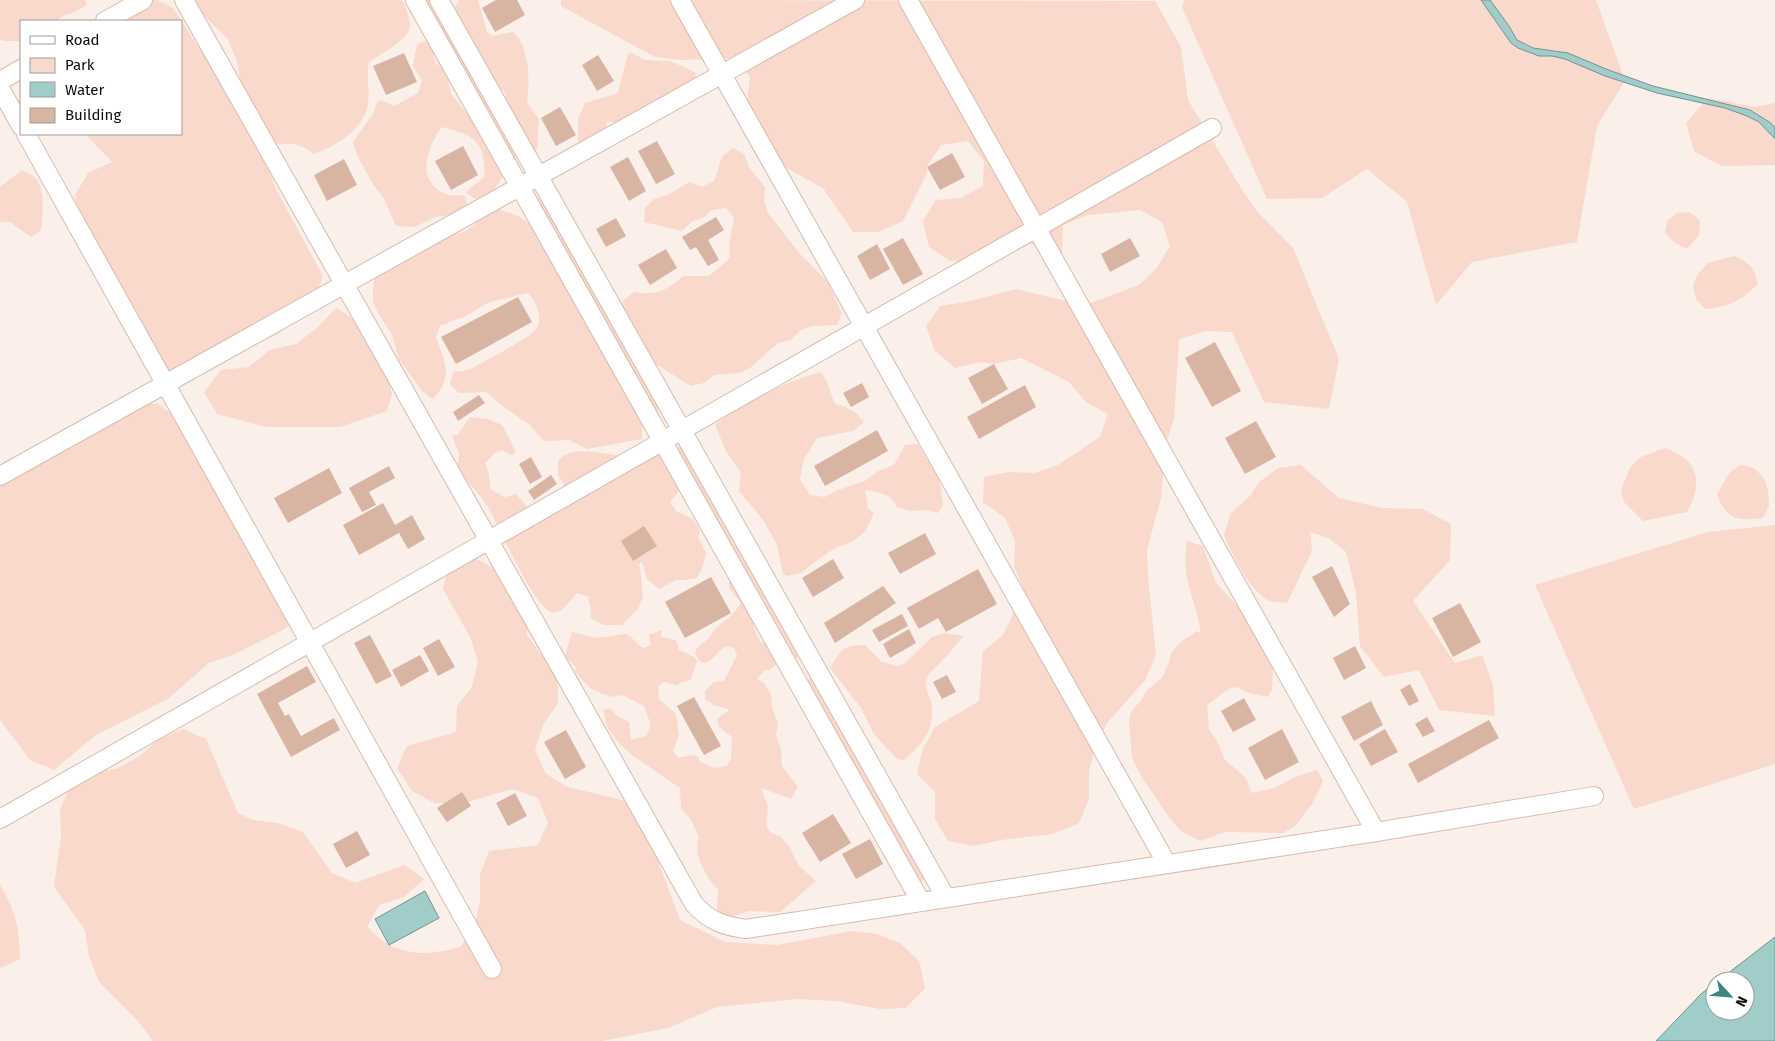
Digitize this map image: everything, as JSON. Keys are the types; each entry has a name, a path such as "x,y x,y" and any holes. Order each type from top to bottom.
{"street":[{"path":"107,20 142,0"},
{"path":"184,0 694,904 704,915 716,923 746,929 1376,832 1594,796"},
{"path":"414,0 921,902"},
{"path":"439,0 946,898"},
{"path":"680,0 1167,864"},
{"path":"0,476 856,0"},
{"path":"908,0 1376,832"},
{"path":"0,81 20,70"},
{"path":"0,88 20,124"},
{"path":"0,819 1212,128"},
{"path":"27,135 492,969"}],"green space":[{"path":"0,0 85,0 87,5 57,20 20,20 20,41 3,41 0,39"},
{"path":"146,0 157,0 173,8 181,20 112,20"},
{"path":"196,0 402,0 410,26 403,39 369,62 368,104 366,113 355,129 331,147 314,154 297,145 277,144 269,134 241,89 238,64 228,39 200,12"},
{"path":"423,0 430,0 517,154 514,158 512,158"},
{"path":"459,0 478,0 487,32 492,36 513,32 523,46 528,65 527,102 539,119 537,148 535,152 509,127 506,95 502,89 489,87 457,25 455,7"},
{"path":"561,0 1155,1 1181,47 1188,100 1256,210 1293,248 1339,359 1329,409 1264,402 1232,332 1205,331 1179,339 1174,419 1166,444 1161,498 1147,550 1156,655 1145,680 1108,722 1095,746 1089,772 1089,799 1079,823 1053,834 1001,840 974,846 948,841 935,819 935,792 917,774 923,748 935,727 979,701 983,651 1003,635 1024,590 1014,566 1015,541 1005,518 983,502 984,477 1009,472 1034,473 1058,465 1100,437 1108,414 1086,402 1069,382 1021,358 994,364 981,362 955,368 935,351 926,326 940,306 966,302 1016,289 1066,301 1091,303 1139,285 1157,268 1170,246 1162,222 1140,210 1088,215 1063,225 1062,253 1027,243 977,262 950,261 929,247 923,221 936,200 961,198 983,186 984,161 968,141 941,145 927,166 927,173 903,221 878,232 853,232 823,188 755,151 744,128 750,77 734,58 680,60 655,57 561,6"},
{"path":"1184,0 1596,0 1625,81 1597,126 1577,242 1472,262 1436,305 1407,202 1367,169 1322,198 1267,199 1182,7"},
{"path":"182,22 201,51 218,72 257,140 277,191 323,276 315,298 278,334 158,386 78,219 75,195 88,173 112,162 86,135 182,135"},
{"path":"427,40 433,45 435,64 446,67 449,74 451,94 464,110 477,121 505,173 490,196 477,200 466,193 485,176 482,152 471,138 460,132 442,127 428,153 427,172 436,188 447,195 464,195 467,203 459,211 449,216 435,217 415,227 396,226 384,199 373,184 357,155 353,142 373,114 377,102 381,100 394,106 418,93 422,80 413,66 417,45"},
{"path":"630,52 645,60 670,61 695,72 697,83 627,125 607,121 606,134 578,149 578,119 585,103 618,93"},
{"path":"1708,98 1755,107 1775,103 1775,165 1721,166 1694,151 1686,123"},
{"path":"733,148 744,154 749,167 765,187 764,200 768,213 800,254 828,282 842,314 837,325 811,326 800,331 790,340 778,343 750,368 739,373 714,375 704,383 691,386 648,359 621,314 623,301 634,292 654,293 666,289 683,276 709,276 730,258 729,245 734,218 726,208 712,210 703,218 691,222 682,231 644,222 645,208 654,199 667,195 690,182 702,187 714,181 722,157"},
{"path":"22,170 31,174 37,181 42,194 41,230 31,237 10,222 0,222 0,187"},
{"path":"540,198 543,200 660,408 657,412 655,412 537,201"},
{"path":"496,208 520,217 536,228 642,405 642,439 587,449 569,440 544,441 529,424 506,409 486,392 459,393 450,384 453,372 466,371 516,343 537,328 539,323 538,309 528,293 489,302 466,316 440,326 436,338 443,355 446,370 443,384 433,399 422,391 399,359 392,335 373,301 375,276 429,242 466,231"},
{"path":"1690,212 1700,221 1699,235 1687,249 1675,243 1665,233 1667,221 1677,213"},
{"path":"1734,256 1750,266 1755,273 1758,284 1746,295 1734,302 1721,307 1705,309 1696,299 1693,285 1698,274 1708,263"},
{"path":"336,308 357,321 385,366 392,394 387,411 340,427 266,427 217,414 204,392 221,370 249,367 270,350 296,344 318,327"},
{"path":"821,372 835,404 851,410 864,422 853,431 817,438 804,459 800,479 810,495 825,497 838,490 865,481 878,471 894,465 905,445 918,444 940,482 943,505 938,513 927,510 909,511 897,507 892,499 884,494 865,490 868,508 874,513 865,532 850,543 837,547 801,573 787,576 783,574 777,545 764,521 739,491 741,473 726,451 715,425 740,408 766,394 793,381"},
{"path":"133,403 158,404 178,419 300,616 283,630 235,654 209,663 169,698 96,735 54,770 30,760 0,720 0,484 26,472 46,456 72,448"},
{"path":"470,417 488,419 502,425 516,452 511,455 502,450 496,452 485,463 491,490 505,497 516,494 528,508 562,489 564,483 558,476 558,461 571,452 589,451 623,456 634,447 662,443 680,485 677,494 670,501 676,511 693,519 700,531 698,537 706,553 702,569 697,578 676,580 659,589 647,579 642,562 639,566 643,596 638,609 622,625 603,625 590,617 591,610 588,597 577,593 562,610 552,613 535,595 526,581 486,504 457,471 459,454 452,435 458,435"},
{"path":"680,445 799,655 796,659 794,659 676,449"},
{"path":"1665,448 1676,453 1691,465 1695,473 1696,482 1692,501 1687,512 1643,521 1624,502 1621,490 1631,466 1641,457"},
{"path":"1301,465 1339,498 1382,508 1423,509 1451,524 1450,560 1413,601 1455,663 1482,655 1493,685 1495,716 1439,710 1419,670 1384,677 1360,646 1356,593 1346,552 1330,539 1310,532 1312,551 1287,603 1270,601 1261,596 1248,580 1236,561 1224,534 1231,513 1250,496 1259,482 1278,468"},
{"path":"1741,465 1754,468 1764,478 1768,491 1769,505 1763,518 1740,519 1734,517 1724,509 1717,494 1730,472"},
{"path":"1775,525 1775,764 1634,809 1535,585 1708,532"},
{"path":"1187,541 1203,546 1216,583 1248,617 1249,626 1266,636 1274,645 1272,689 1268,697 1246,692 1236,687 1228,689 1207,705 1209,729 1217,741 1225,760 1245,777 1252,793 1274,788 1295,777 1317,770 1323,781 1312,804 1295,826 1283,833 1224,832 1201,841 1182,832 1169,817 1143,779 1132,758 1129,722 1131,712 1147,690 1162,678 1171,653 1180,643 1197,631 1201,633 1187,577 1185,554"},
{"path":"473,557 496,569 527,609 527,635 558,677 558,703 543,725 535,750 546,774 568,787 626,801 652,845 680,920 725,942 777,945 852,931 877,934 900,943 919,961 925,988 906,1008 880,1009 837,1001 796,999 717,1007 668,1028 602,1041 153,1041 136,1019 99,982 89,957 85,930 54,887 61,836 60,810 70,786 91,771 116,769 140,756 159,739 183,729 206,739 238,813 253,820 278,823 303,832 332,873 355,883 404,865 424,879 404,897 379,905 367,927 388,944 415,953 432,953 460,947 475,926 480,900 480,875 489,851 538,845 548,823 538,798 513,789 460,804 434,803 412,791 397,768 407,746 456,732 457,706 472,687 478,661 470,637 443,589 449,564"},
{"path":"729,574 755,612 754,629 761,642 768,643 775,655 777,664 769,670 765,670 757,679 764,683 771,695 772,708 778,723 776,736 781,749 782,766 798,787 791,799 761,788 768,806 766,825 770,832 781,837 789,846 799,866 816,881 780,912 749,911 731,917 717,913 718,890 701,865 697,851 699,837 690,818 681,809 680,788 632,755 608,729 603,710 610,708 617,716 629,722 631,740 646,736 651,725 644,706 622,695 611,697 593,690 575,671 576,667 565,656 572,632 597,638 626,634 644,648 651,645 649,635 661,630 661,637 676,640 679,650 694,657 697,661 691,679 676,685 664,682 658,686 659,699 676,714 679,735 673,751 678,758 693,755 698,757 699,761 714,768 727,766 731,759 732,737 720,728 717,720 730,710 714,705 705,699 705,691 714,682 724,681 737,655 734,648 725,647 705,663 700,661 695,654 697,648 740,605 740,602 729,588"},
{"path":"944,633 964,636 928,676 926,689 931,701 932,720 927,735 904,760 897,759 874,734 861,708 830,668 843,650 857,645 865,645 882,662 897,666 904,664 932,637"},
{"path":"810,678 813,680 924,879 921,883 807,681"},
{"path":"0,885 10,903 16,920 20,959 0,968"}],"water":[{"path":"1481,0 1490,0 1517,40 1533,48 1568,53 1653,86 1750,110 1771,123 1775,128 1775,139 1759,122 1725,108 1657,93 1605,76 1565,59 1539,56 1518,48 1511,43"},
{"path":"425,891 439,918 389,945 375,919"},
{"path":"1775,937 1775,1041 1656,1041 1705,991 1705,1021 1755,1021 1755,971 1731,971"}],"building":[{"path":"496,0 517,0 525,15 495,32 482,8"},
{"path":"404,53 417,82 386,95 373,66"},
{"path":"598,55 614,81 597,91 582,65"},
{"path":"560,107 576,135 556,146 541,118"},
{"path":"657,141 675,174 656,184 638,151"},
{"path":"463,146 478,175 451,190 435,161"},
{"path":"952,153 965,177 940,190 927,167"},
{"path":"628,157 646,191 629,201 610,167"},
{"path":"344,159 357,185 327,201 314,175"},
{"path":"716,217 724,230 708,240 719,260 708,266 696,247 690,250 682,237"},
{"path":"616,218 626,236 606,247 596,229"},
{"path":"903,238 923,274 903,285 883,249"},
{"path":"1130,238 1140,256 1110,272 1101,254"},
{"path":"877,244 890,269 870,280 857,256"},
{"path":"666,249 677,268 650,285 638,265"},
{"path":"518,297 532,322 456,364 441,337"},
{"path":"1215,342 1241,391 1212,407 1185,358"},
{"path":"994,364 1008,389 982,404 968,378"},
{"path":"862,383 869,397 851,407 843,393"},
{"path":"1025,385 1036,407 979,439 967,417"},
{"path":"479,395 485,403 458,421 453,412"},
{"path":"1256,421 1276,457 1245,474 1225,438"},
{"path":"877,430 888,451 825,486 814,466"},
{"path":"531,457 542,477 530,484 519,464"},
{"path":"389,466 395,478 369,492 376,505 362,512 349,488"},
{"path":"329,468 342,493 288,523 274,498"},
{"path":"551,475 557,484 534,500 528,491"},
{"path":"383,503 395,525 412,515 425,539 408,549 399,533 359,555 343,525"},
{"path":"644,526 657,546 633,561 621,541"},
{"path":"925,533 936,554 900,574 888,553"},
{"path":"833,559 844,578 813,597 802,578"},
{"path":"1332,566 1350,604 1334,617 1312,577"},
{"path":"978,569 997,604 946,632 938,618 919,629 907,608"},
{"path":"711,577 731,613 685,638 665,602"},
{"path":"883,586 896,603 835,643 824,623"},
{"path":"1460,603 1481,642 1453,657 1432,618"},
{"path":"902,614 908,626 879,642 872,630"},
{"path":"909,629 916,643 890,658 883,644"},
{"path":"370,635 392,676 376,684 354,643"},
{"path":"439,639 455,667 438,676 423,648"},
{"path":"1355,646 1366,668 1344,680 1333,658"},
{"path":"420,655 429,671 401,687 392,670"},
{"path":"307,666 316,682 278,703 285,716 289,714 301,736 334,718 340,730 291,757 257,694"},
{"path":"947,675 956,692 942,699 933,682"},
{"path":"1410,684 1419,701 1409,706 1400,690"},
{"path":"694,697 721,746 704,755 677,706"},
{"path":"1244,698 1256,720 1233,732 1221,711"},
{"path":"1371,701 1383,725 1354,741 1341,717"},
{"path":"1427,717 1435,731 1423,737 1415,724"},
{"path":"1489,720 1499,738 1418,783 1408,764"},
{"path":"1282,729 1299,762 1265,780 1248,748"},
{"path":"1385,729 1398,752 1371,766 1359,744"},
{"path":"566,730 586,767 565,779 544,742"},
{"path":"462,792 471,806 447,822 437,808"},
{"path":"515,793 527,816 508,826 496,803"},
{"path":"833,814 851,843 820,862 802,833"},
{"path":"357,831 370,855 346,868 333,844"},
{"path":"870,839 883,864 856,879 842,854"}]}
